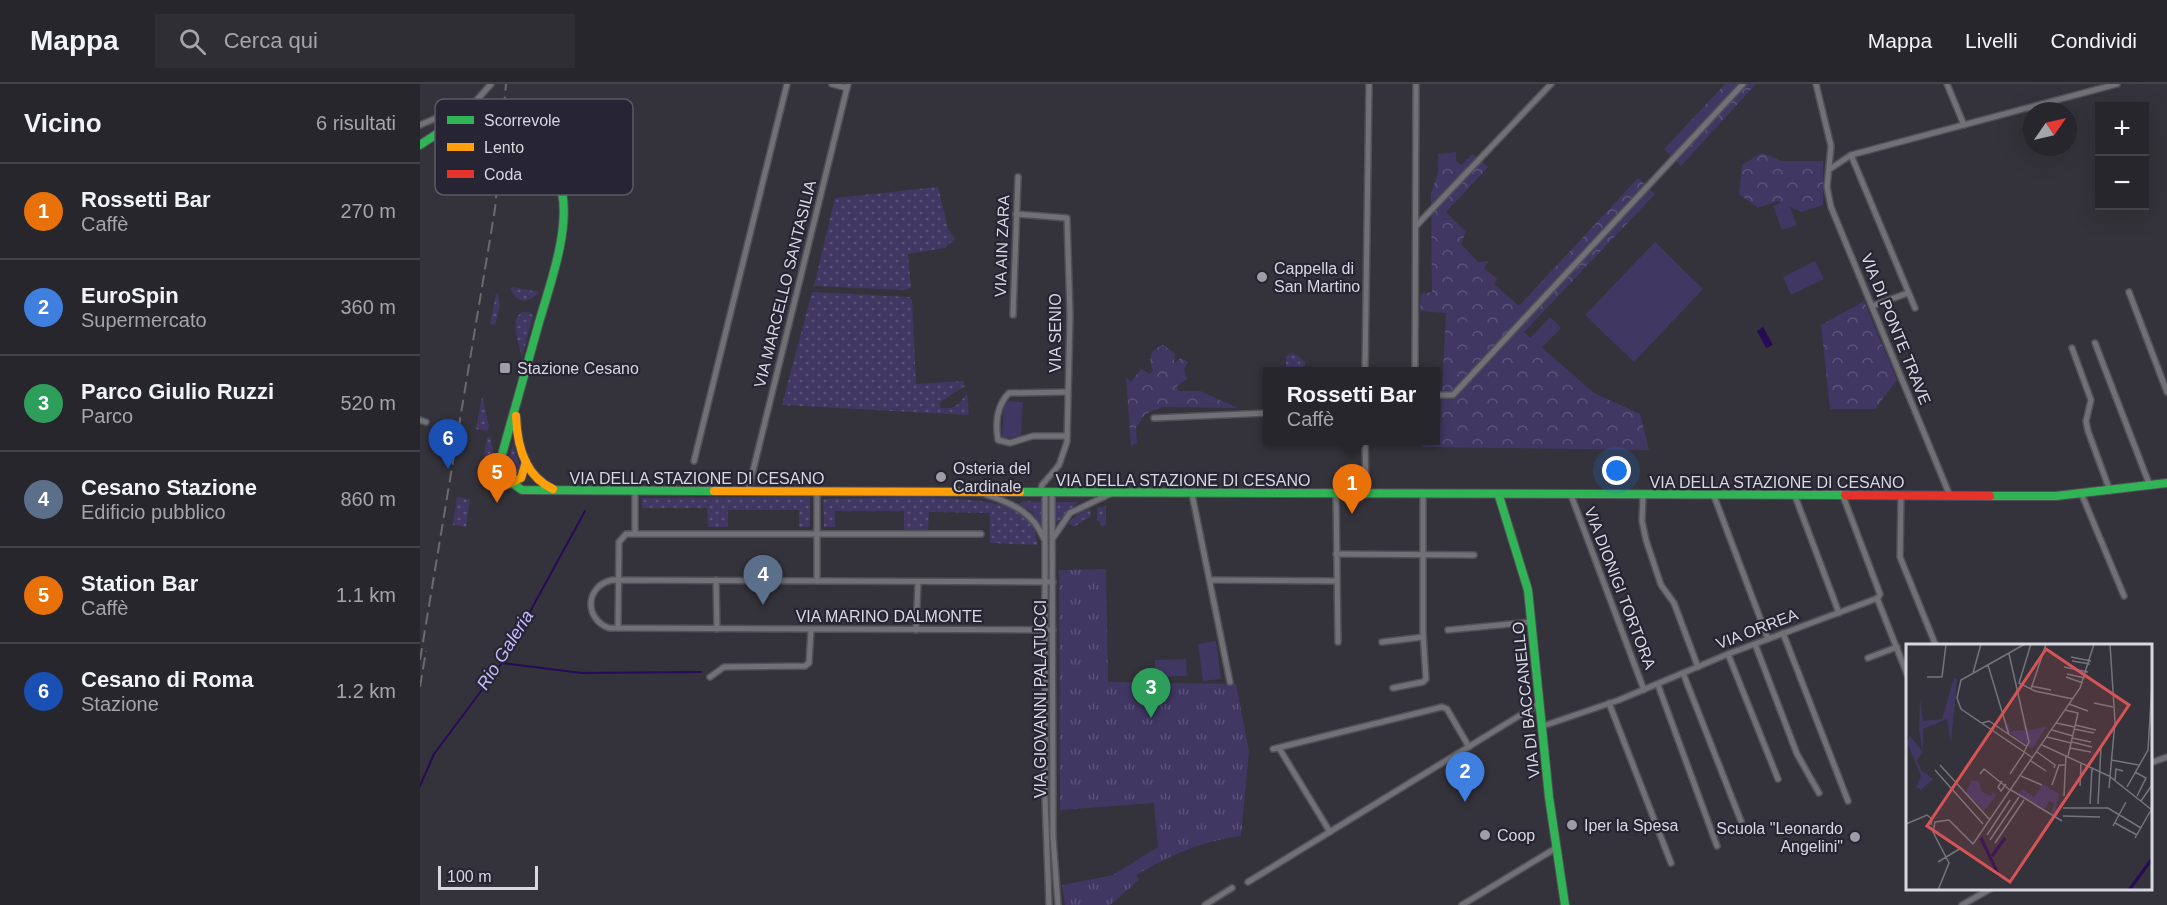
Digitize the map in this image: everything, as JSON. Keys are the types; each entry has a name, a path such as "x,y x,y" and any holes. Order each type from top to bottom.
{"street":[{"path":"477,99 491,84"},
{"path":"694,461 787,84"},
{"path":"832,84 847,86"},
{"path":"1365,367 1369,84"},
{"path":"1414,367 1416,84"},
{"path":"1415,227 1551,84"},
{"path":"1440,395 1453,395 1743,84"},
{"name":"VIA DI PONTE TRAVE","path":"1816,84 1831,146 1827,191 1831,207 1950,496"},
{"path":"1947,84 1964,125"},
{"path":"1829,170 1851,155 2116,84"},
{"name":"VIA MARCELLO SANTASILIA","path":"748,491 847,86"},
{"path":"420,125 435,118"},
{"name":"VIA DELLA STAZIONE DI CESANO","path":"420,145 435,135"},
{"path":"1851,155 1915,308"},
{"name":"VIA AIN ZARA","path":"1013,315 1018,177"},
{"name":"VIA DELLA STAZIONE DI CESANO","path":"562,195 564,217 557,257 501,460 501,473 509,484 524,490 1498,496 1950,496 2082,495 2167,483"},
{"name":"VIA SENIO","path":"1016,214 1067,218 1067,436 1063,457 1056,471 1042,485 1046,493"},
{"path":"2128,292 2167,392"},
{"path":"1872,306 1908,293"},
{"path":"2095,342 2150,486"},
{"path":"2072,348 2091,400 2086,421 2088,431 2110,491"},
{"path":"1067,436 1033,436 1010,443 998,440 997,432 999,405 1009,393 1068,392"},
{"name":"VIA DELLA STAZIONE DI CESANO","path":"516,411 517,437 526,462 540,482 559,490"},
{"path":"1154,418 1263,413"},
{"path":"1365,445 1366,495"},
{"path":"509,484 521,478 526,462"},
{"path":"635,490 635,534"},
{"path":"817,492 817,581"},
{"path":"979,492 1026,512 1038,525 1045,543"},
{"name":"VIA GIOVANNI PALATUCCI","path":"1046,493 1053,539 1053,837 1058,905"},
{"name":"VIA GIOVANNI PALATUCCI","path":"1046,493 1045,798 1049,905"},
{"path":"1053,539 1070,513 1112,493"},
{"path":"1192,494 1230,682"},
{"path":"1336,495 1338,642"},
{"path":"1393,688 1426,681 1422,555 1424,495"},
{"name":"VIA DIONIGI TORTORA","path":"1571,495 1644,690"},
{"path":"2082,495 2124,596"},
{"name":"VIA DI BACCANELLO","path":"1498,496 1523,568 1541,702 1556,849 1565,905"},
{"path":"1643,496 1642,521 1646,540 1662,586 1674,603 1698,667"},
{"path":"1714,496 1768,639"},
{"path":"1795,496 1839,613"},
{"path":"1843,496 1880,594 1877,598 1906,671"},
{"path":"1901,496 1900,557 1936,644"},
{"path":"618,628 620,540 624,535 981,534"},
{"path":"1336,554 1474,555"},
{"name":"VIA MARINO DALMONTE","path":"1053,582 607,580 598,586 590,602 591,611 598,622 609,628 1053,630"},
{"path":"716,580 717,629"},
{"path":"1211,580 1336,581"},
{"path":"916,630 918,582"},
{"name":"VIA ORREA","path":"1543,726 1658,685 1728,654 1877,598"},
{"path":"1448,630 1531,622"},
{"path":"710,677 724,667 805,666 808,663 810,630"},
{"path":"1783,633 1848,801"},
{"path":"1382,642 1423,638"},
{"path":"1755,644 1798,756 1819,793"},
{"path":"1868,658 1897,647"},
{"path":"1728,654 1778,779"},
{"path":"1683,673 1741,821"},
{"path":"1658,685 1717,846"},
{"path":"1248,882 1541,702"},
{"path":"1609,703 1671,863"},
{"path":"1330,832 1276,748 1440,707 1447,709 1469,747"},
{"path":"2152,763 2167,757"},
{"path":"1462,905 1556,849"},
{"path":"1205,905 1232,888"},
{"path":"1962,905 1988,890"}],"green space":[{"path":"1725,84 1756,84 1681,166 1664,149"},
{"path":"1456,152 1456,161 1462,165 1472,154 1488,167 1446,212 1466,232 1461,244 1478,262 1489,261 1484,268 1497,279 1494,284 1519,306 1638,178 1655,194 1524,332 1594,393 1640,414 1649,450 1423,447 1423,445 1440,445 1446,313 1420,311 1421,294 1432,292 1431,193 1438,173 1438,154"},
{"path":"1762,153 1782,161 1823,161 1823,205 1801,212 1778,201 1758,208 1739,194 1742,165"},
{"path":"938,187 948,229 955,239 945,248 908,254 911,288 905,290 814,286 835,198"},
{"path":"1787,200 1797,225 1782,230 1773,206"},
{"path":"1655,242 1703,289 1634,362 1585,315"},
{"path":"1815,261 1824,279 1791,295 1783,277"},
{"path":"513,287 539,292 533,298 524,301 516,298 510,289"},
{"path":"812,292 909,297 912,300 916,384 963,381 965,386 939,403 941,408 953,407 967,393 969,415 782,405"},
{"path":"496,293 500,306 495,325 490,324"},
{"path":"1864,301 1897,380 1875,409 1830,409 1821,325"},
{"path":"522,312 529,312 533,316 522,357 515,326"},
{"path":"1550,317 1561,328 1541,348 1530,338"},
{"path":"1163,345 1175,353 1174,363 1181,358 1188,362 1184,369 1187,379 1177,386 1178,391 1200,391 1238,408 1162,407 1145,414 1136,428 1137,443 1131,446 1126,378 1131,382 1141,369 1150,374 1153,371 1151,355 1155,349"},
{"path":"1293,353 1305,361 1305,366 1286,367 1286,356"},
{"path":"482,396 489,426 487,431 476,429"},
{"path":"1004,401 1023,402 1021,438 1002,437"},
{"path":"490,436 495,459 493,461 486,460 484,455 487,438"},
{"path":"513,445 522,472 513,479 506,475 505,469"},
{"path":"457,497 470,499 466,527 453,525"},
{"path":"810,497 810,527 799,527 799,510 728,510 728,527 708,527 707,508 642,508 642,498"},
{"path":"823,499 956,499 1005,506 1021,513 1031,523 1038,545 990,543 990,513 929,512 928,530 904,530 904,511 835,511 835,527 824,527"},
{"path":"1022,501 1043,502 1043,523 1040,524 1032,512 1020,504"},
{"path":"1054,502 1078,502 1055,524"},
{"path":"1106,506 1106,525 1103,526 1097,520 1097,508"},
{"path":"1090,509 1091,516 1074,527 1068,523 1079,513"},
{"path":"1106,569 1108,682 1236,684 1249,752 1241,836 1199,845 1149,868 1136,875 1139,880 1110,905 1065,905 1062,885 1113,875 1158,847 1154,803 1060,810 1059,570"},
{"path":"1216,641 1221,679 1203,681 1198,644"},
{"path":"1186,659 1187,676 1155,677 1155,660"}],"shaded area":[{"path":"1763,327 1773,345 1766,348 1757,331"}],"waterway":[{"name":"Rio Galeria","path":"420,786 434,754 502,663 585,511"},
{"path":"502,663 582,673 701,672"}],"railway":[{"path":"505,99 506,84"},
{"path":"420,660 496,195"},
{"path":"420,687 426,651"}],"traffic: fast":[{"path":"420,145 435,135"},
{"path":"562,195 564,208 561,242 501,458 505,478 522,490 714,491"},
{"path":"1990,496 2056,496 2167,483"},
{"path":"1020,492 1845,495"},
{"path":"1499,496 1528,590 1549,797 1565,905"}],"traffic: slow":[{"path":"516,416 520,448 529,468 535,476 553,489"},
{"path":"509,484 521,478 526,462"},
{"path":"714,491 1020,492"}],"traffic: jam":[{"path":"1845,495 1990,496"}],"place":[{"name":"Cappella di San Martino","path":"1262,277"},
{"name":"Stazione Cesano","path":"505,368"},
{"name":"Cesano di Roma","path":"448,469"},
{"name":"Osteria del Cardinale","path":"941,477"},
{"name":"Station Bar","path":"497,503"},
{"name":"Rossetti Bar","path":"1352,514"},
{"name":"Cesano Stazione","path":"763,605"},
{"name":"Parco Giulio Ruzzi","path":"1151,718"},
{"name":"EuroSpin","path":"1465,802"},
{"name":"Iper la Spesa","path":"1572,825"},
{"name":"Coop","path":"1485,835"},
{"name":"Scuola \"Leonardo Angelini\"","path":"1855,837"}]}
